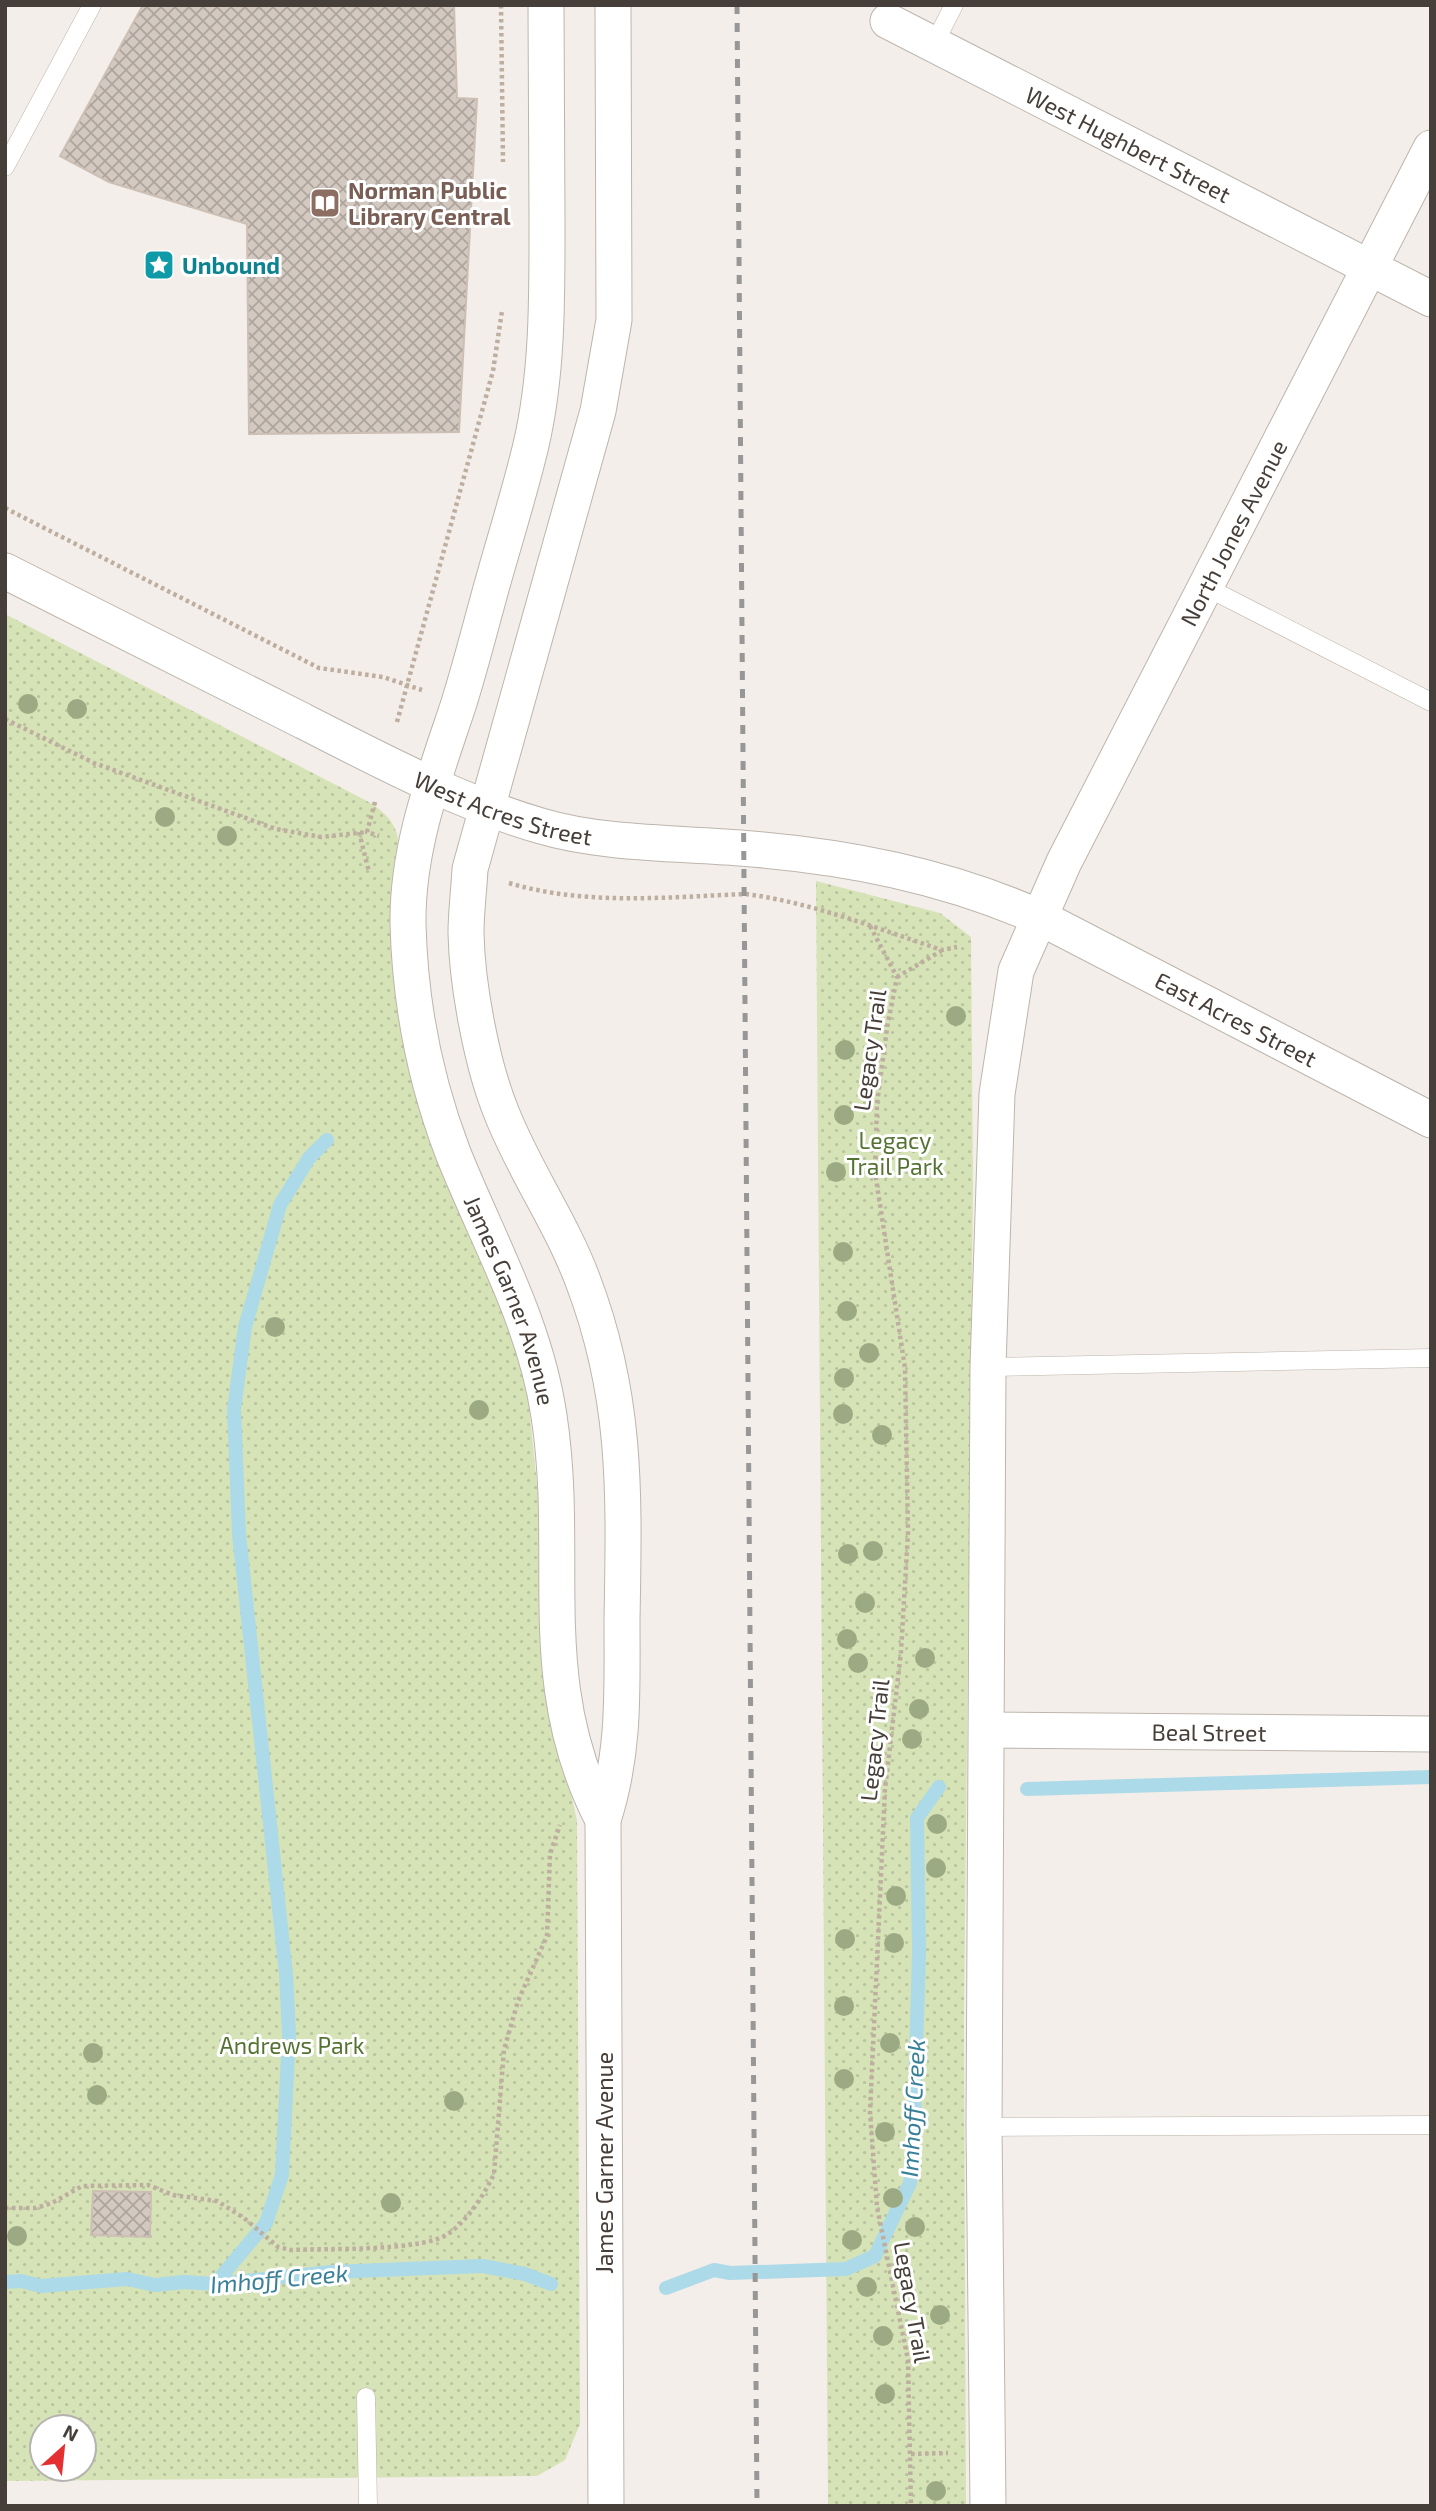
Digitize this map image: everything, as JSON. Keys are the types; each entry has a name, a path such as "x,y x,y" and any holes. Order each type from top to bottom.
{"street":[{"name":"James Garner Avenue","path":"546,5 547,284 542,383 528,456 414,849 408,919 412,993 429,1081 449,1141 505,1267 534,1345 550,1417 556,1639 567,1725 584,1783 603,1820"},
{"name":"James Garner Avenue","path":"606,2506 603,1820 616,1780 621,1720 624,1471 617,1401 603,1338 582,1278 501,1112 476,1018 466,933 470,869 598,411 614,320 613,5"},
{"name":"West Hughbert Street","path":"888,21 1431,299"},
{"name":"North Jones Avenue","path":"988,2506 984,2127 988,1367 997,1094 1016,971 1064,862 1431,148"},
{"name":"West Acres Street","path":"5,571 431,784 544,827 623,839 859,861 920,874 987,894 1041,918"},
{"name":"East Acres Street","path":"1041,918 1431,1120"},
{"name":"Beal Street","path":"987,1730 1431,1734"}],"lane":[{"path":"5,167 92,5"},
{"path":"934,44 954,5"},
{"path":"1204,586 1431,702"},
{"path":"988,1367 1431,1358"},
{"path":"984,2127 1431,2125"},
{"path":"366,2397 368,2506"}],"path":[{"path":"501,5 503,169"},
{"path":"401,705 493,371 503,299"},
{"path":"5,508 319,668 383,677 426,691"},
{"path":"5,719 94,763 276,829 321,837 367,832 391,840"},
{"path":"367,832 374,805"},
{"path":"359,832 372,885"},
{"path":"512,884 566,896 611,899 746,894 811,907 943,950 957,947"},
{"name":"Legacy Trail","path":"870,926 897,978 877,1104 875,1171 905,1368 908,1533 901,1652 885,1789 870,2112 877,2207 908,2360 911,2506"},
{"name":"Legacy Trail","path":"897,978 943,950"},
{"path":"5,2208 36,2208 52,2203 82,2186 148,2185 173,2195 217,2201 244,2218 271,2242 291,2250 419,2244 447,2235 485,2192 494,2174 504,2050 518,2001 547,1936 550,1854 564,1813"}],"green space":[{"name":"Andrews Park","path":"5,614 367,801 391,821 399,844 394,901 525,1366 556,1725 577,1821 580,2424 565,2460 537,2476 98,2480 98,2413 28,2413 28,2481 5,2481"},
{"name":"Legacy Trail Park","path":"816,881 940,913 971,937 973,1187 964,2019 966,2506 828,2506"}],"building":[{"name":"Norman Public Library Central","path":"143,5 454,5 457,98 477,99 459,432 249,434 247,224 109,182 60,156"},
{"path":"93,2191 151,2192 150,2237 91,2235"}],"waterway":[{"path":"215,2284 266,2223 282,2175 289,2034 286,1974 239,1534 234,1409 245,1327 280,1205 309,1158 327,1140"},
{"name":"Imhoff Creek","path":"1027,1789 1431,1777"},
{"name":"Imhoff Creek","path":"666,2288 714,2270 730,2273 846,2269 875,2256 910,2183 913,2160 919,1952 917,1818 939,1787"},
{"name":"Imhoff Creek","path":"5,2282 21,2281 41,2286 127,2279 155,2285 184,2282 215,2284 331,2272 483,2266 525,2274 551,2284"}],"railway":[{"path":"737,5 757,2506"}],"place":[{"name":"Norman Public Library Central","path":"325,203"},
{"name":"Unbound","path":"159,265"}]}
